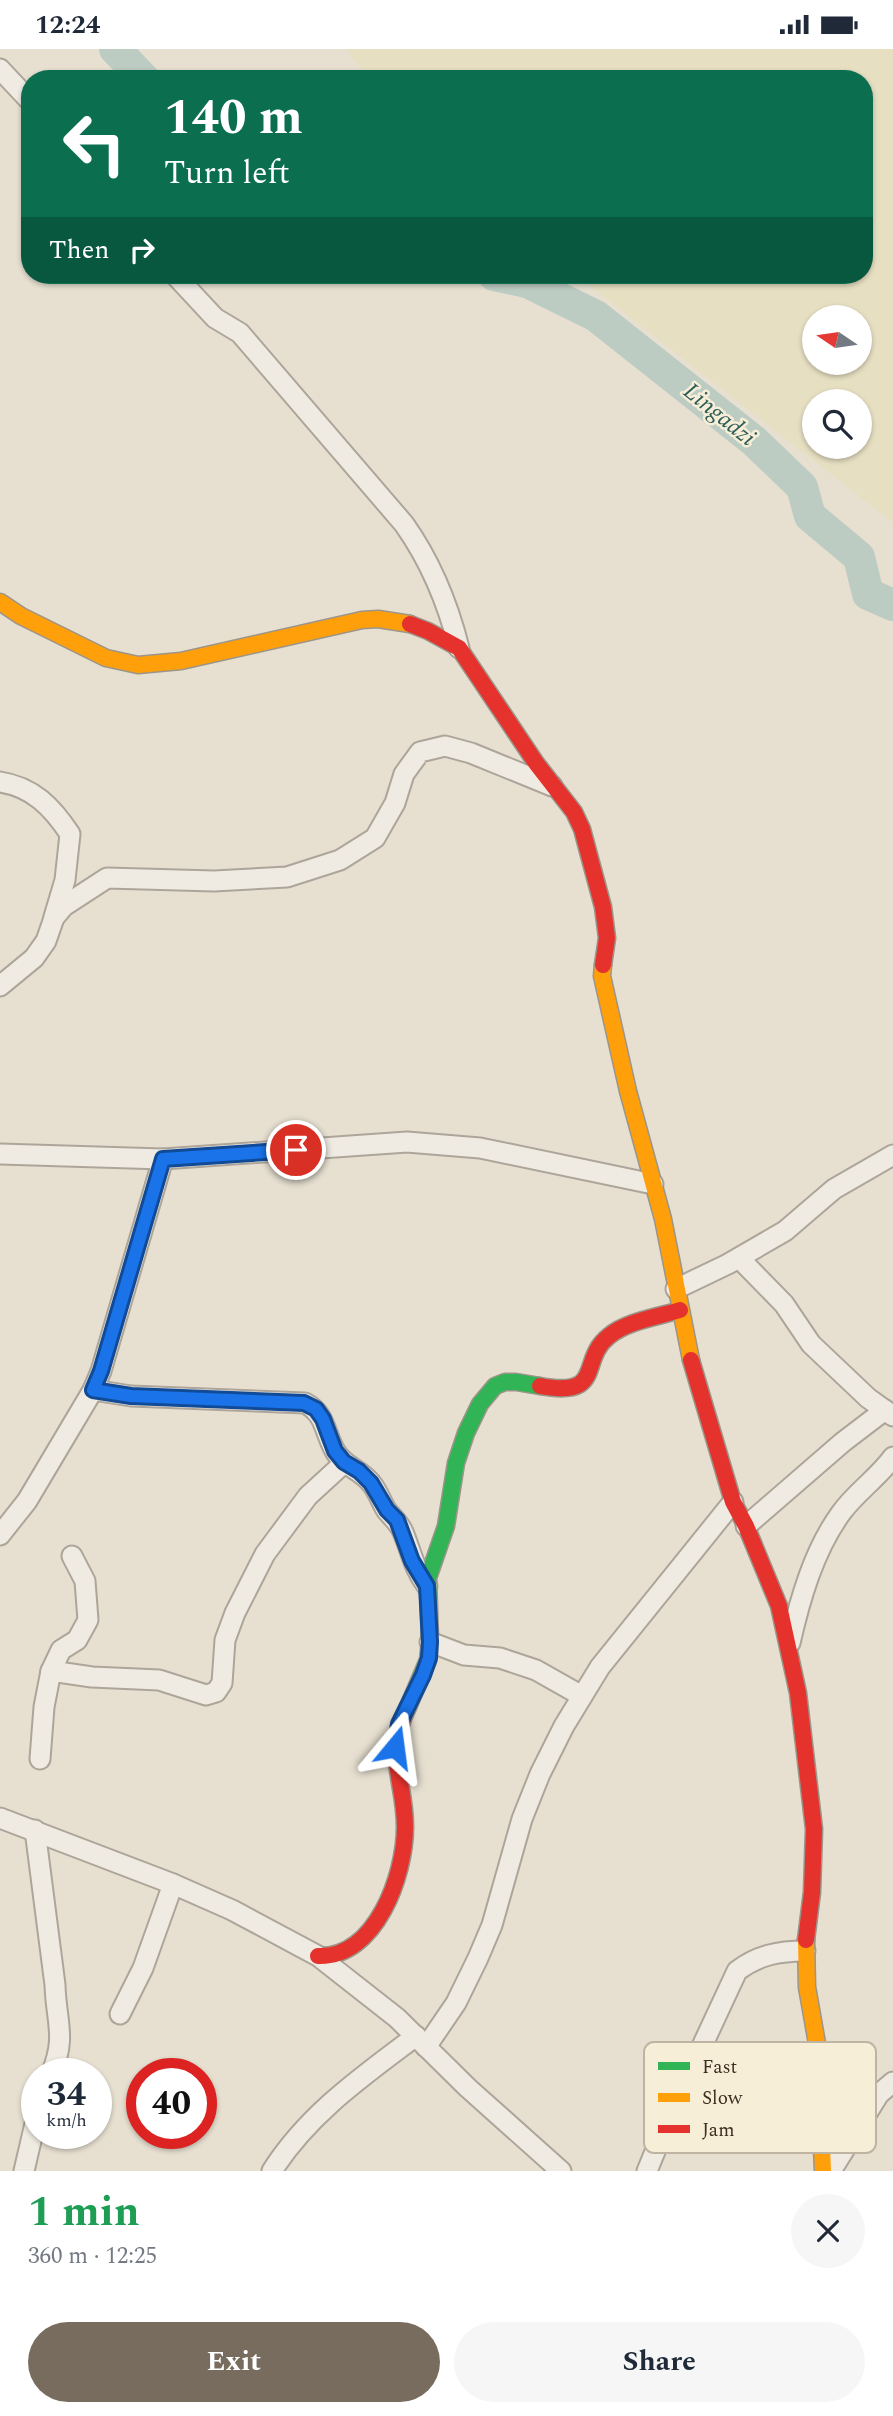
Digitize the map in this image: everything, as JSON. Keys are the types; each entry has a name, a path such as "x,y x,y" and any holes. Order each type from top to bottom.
{"street":[{"path":"0,69 21,91"},
{"path":"183,284 215,318 240,333 404,524 423,551 434,575 450,612 459,648 529,753 574,812 582,829 603,907 607,938 602,976 628,1091 663,1219 680,1310 704,1409 733,1501 779,1606 789,1648 800,1705 814,1829 812,1892 805,1951 807,1987 817,2042"},
{"path":"0,602 31,621 106,658 138,665 181,661 362,620 379,619 404,622 428,631 459,648"},
{"path":"54,918 64,906 107,878 214,881 287,877 340,860 374,838 395,803 404,774 420,752 445,746 471,753 557,788"},
{"path":"0,782 29,790 58,816 70,834 65,880 46,940 34,958 0,986"},
{"path":"0,1154 163,1159 379,1143 431,1143 491,1150 653,1184"},
{"path":"676,1289 739,1258 785,1231 834,1189 893,1155"},
{"path":"0,1535 27,1501 93,1390 101,1371 163,1159"},
{"path":"739,1258 785,1304 811,1344 889,1413 834,1449 746,1526"},
{"path":"318,1956 342,1952 367,1934 391,1895 400,1867 405,1829 395,1747 399,1724 429,1658 427,1586 431,1564 448,1516 457,1460 467,1432 486,1395 493,1387 510,1382 560,1389 574,1387 584,1381 597,1352 609,1335 680,1310"},
{"path":"93,1390 131,1396 304,1403 316,1409 323,1419 335,1451 344,1462 359,1471 371,1483 387,1510 397,1520 412,1561 427,1586"},
{"path":"789,1648 799,1603 831,1528 843,1510 893,1457"},
{"path":"51,1671 92,1678 159,1680 206,1695 216,1692 222,1683 225,1640 234,1613 265,1554 308,1496 344,1462"},
{"path":"272,2171 301,2131 320,2112 421,2042 451,2011 492,1925 522,1819 540,1774 582,1696 600,1667 733,1501"},
{"path":"40,1759 44,1707 51,1671 61,1650 77,1640 88,1620 85,1581 72,1556"},
{"path":"430,1642 464,1655 500,1658 536,1670 582,1696"},
{"path":"0,1818 173,1884 256,1922 318,1956 397,2018 561,2171"},
{"path":"35,1831 57,2018 61,2030 61,2044 56,2058"},
{"path":"120,2014 143,1968 173,1884"},
{"path":"704,2042 737,1971 748,1963 781,1951 805,1951"},
{"path":"876,2099 893,2082"},
{"path":"24,2171 29,2149"},
{"path":"648,2171 655,2153"},
{"path":"822,2153 823,2171"},
{"path":"831,2171 842,2153"}],"shaded area":[{"path":"346,49 893,49 893,523 811,459 872,459 872,389 802,389 802,452 588,284 873,284 873,70 361,70"}],"waterway":[{"name":"Lingadzi","path":"115,49 135,70"},
{"name":"Lingadzi","path":"531,284 596,316 754,441 802,487 810,516 859,557 868,594 893,605"}],"traffic: fast":[{"path":"408,1707 428,1660 428,1578 446,1526 456,1463 466,1433 480,1404 495,1386 505,1382 540,1386"}],"traffic: slow":[{"path":"0,602 21,616 106,658 138,665 181,661 362,620 378,619 410,624"},
{"path":"603,965 602,976 628,1091 663,1219 691,1360"},
{"path":"806,1940 807,1987 817,2042"},
{"path":"822,2153 823,2171"}],"traffic: jam":[{"path":"410,624 459,648 536,763 574,812 582,829 603,907 607,938 603,965"},
{"path":"540,1386 574,1387 588,1375 594,1356 609,1336 634,1323 680,1310"},
{"path":"691,1360 733,1502 746,1526 779,1606 798,1693 814,1829 812,1892 806,1940"},
{"path":"318,1956 338,1953 356,1943 371,1929 393,1889 400,1868 405,1827 397,1740 408,1707"}],"route":[{"path":"296,1150 163,1159 101,1371 93,1390 131,1396 304,1403 316,1409 323,1419 335,1451 344,1462 359,1471 371,1483 387,1510 397,1520 412,1561 427,1586 429,1658 399,1724 395,1747"}]}
